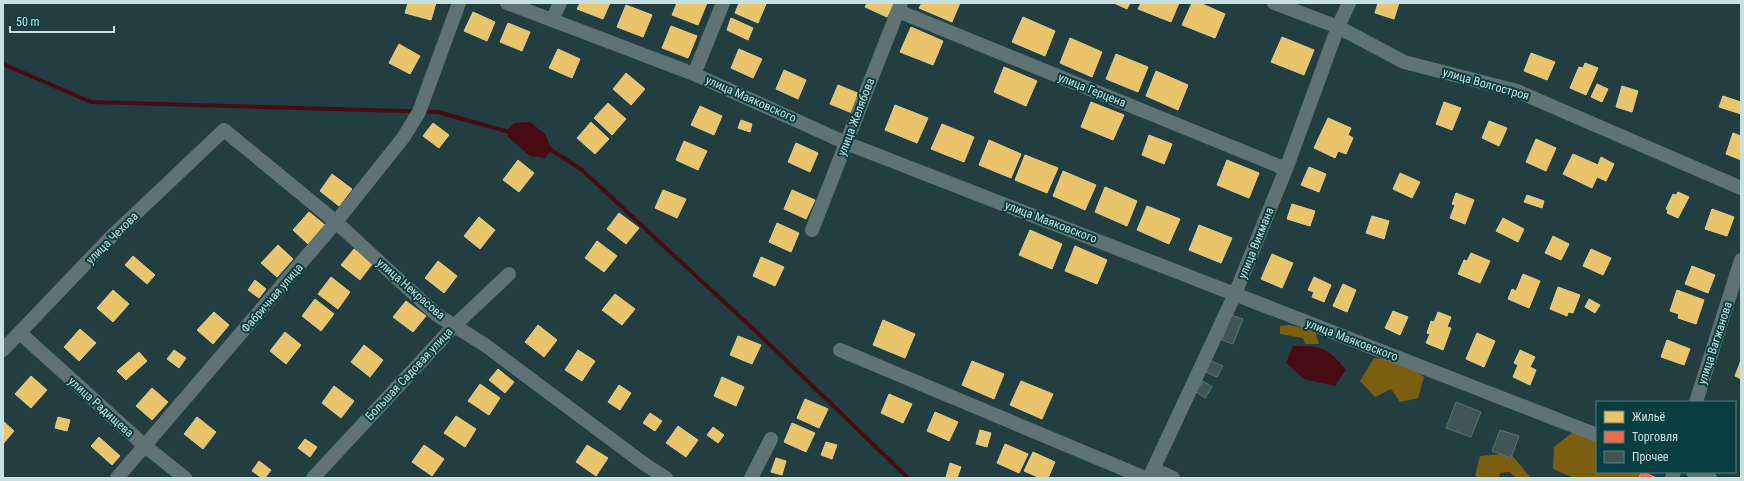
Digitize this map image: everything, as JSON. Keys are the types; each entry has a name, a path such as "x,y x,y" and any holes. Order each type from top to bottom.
{"street":[{"name":"Фабричная улица","path":"117,478 336,222 403,138 419,112 459,3"},
{"name":"улица Маяковского","path":"507,3 694,74 846,143 1596,435"},
{"path":"552,20 560,3"},
{"path":"694,74 723,3"},
{"name":"улица Волгостроя","path":"1274,3 1338,27 1404,62 1517,91 1741,188"},
{"name":"улица Викмана","path":"1149,475 1235,294 1286,169 1338,27 1349,3"},
{"name":"улица Желябова","path":"812,230 900,7"},
{"name":"улица Герцена","path":"900,7 1286,169"},
{"name":"улица Некрасова","path":"224,130 336,222 437,315 485,345 643,463 666,478"},
{"name":"улица Чехова","path":"3,350 111,237 224,130"},
{"name":"улица Вагжанова","path":"1696,401 1741,260"},
{"name":"Большая Садовая улица","path":"312,478 454,326 508,274"},
{"name":"улица Радищева","path":"20,333 145,446 185,478"},
{"path":"840,350 1149,475 1173,478"},
{"path":"750,478 771,439"},
{"path":"1696,473 1710,478"}],"shaded area":[{"path":"530,122 545,134 552,150 545,158 530,156 508,137 507,131 514,123"},
{"path":"1290,325 1315,331 1319,344 1305,344 1303,338 1280,334 1280,326"},
{"path":"1293,346 1323,349 1329,352 1346,370 1335,386 1304,379 1286,363"},
{"path":"1374,358 1400,361 1424,377 1418,398 1400,402 1391,389 1375,397 1360,381"},
{"path":"1573,432 1596,441 1596,473 1649,473 1657,478 1574,478 1553,469 1554,447"},
{"path":"1510,453 1531,478 1517,478 1509,472 1500,473 1499,478 1481,478 1475,476 1480,456"}],"building: Жильё":[{"path":"408,3 436,3 431,20 405,13"},
{"path":"580,3 610,3 603,19 577,9"},
{"path":"677,3 707,3 698,25 672,15"},
{"path":"739,3 766,4 758,23 735,13"},
{"path":"867,3 894,3 887,17 865,7"},
{"path":"922,3 960,3 952,22 919,8"},
{"path":"1114,3 1130,3 1127,9"},
{"path":"1141,3 1179,3 1171,22 1138,9"},
{"path":"1192,3 1200,3 1225,14 1215,38 1182,25"},
{"path":"1378,3 1399,3 1394,19 1375,13"},
{"path":"626,5 652,15 643,37 617,27"},
{"path":"473,12 495,22 487,41 464,31"},
{"path":"1023,17 1055,31 1045,56 1012,42"},
{"path":"731,18 753,28 748,40 727,30"},
{"path":"508,23 530,32 522,51 500,42"},
{"path":"671,26 697,36 688,58 662,48"},
{"path":"911,27 943,41 933,65 900,52"},
{"path":"1282,37 1314,50 1304,75 1271,62"},
{"path":"1070,38 1102,52 1092,77 1060,63"},
{"path":"399,44 420,56 410,74 389,63"},
{"path":"558,49 580,59 572,78 549,68"},
{"path":"739,49 762,59 753,78 731,68"},
{"path":"1531,53 1555,62 1547,80 1524,71"},
{"path":"1116,54 1148,67 1138,92 1106,79"},
{"path":"1585,63 1598,68 1586,95 1570,88 1579,67 1583,68"},
{"path":"1004,67 1037,81 1026,106 994,92"},
{"path":"784,70 806,80 798,99 776,89"},
{"path":"1156,71 1188,85 1178,110 1146,96"},
{"path":"626,73 645,89 631,105 613,89"},
{"path":"1597,84 1608,89 1602,102 1591,97"},
{"path":"838,85 860,94 852,113 830,104"},
{"path":"1622,86 1638,91 1632,112 1616,107"},
{"path":"1723,96 1741,102 1741,114 1719,107"},
{"path":"1091,102 1124,115 1113,140 1081,127"},
{"path":"1444,102 1461,108 1452,130 1436,124"},
{"path":"608,103 626,119 612,135 594,118"},
{"path":"895,105 928,118 917,143 885,130"},
{"path":"700,106 722,116 714,135 691,125"},
{"path":"1328,118 1351,128 1348,135 1353,138 1346,154 1338,151 1335,158 1314,148"},
{"path":"741,120 752,124 750,132 738,128"},
{"path":"1489,121 1507,128 1499,146 1482,138"},
{"path":"591,122 609,139 595,154 577,138"},
{"path":"433,123 449,135 439,148 423,136"},
{"path":"942,124 974,137 964,162 931,149"},
{"path":"1733,133 1741,136 1741,160 1726,154"},
{"path":"1149,135 1172,144 1164,164 1142,155"},
{"path":"1536,139 1556,148 1546,171 1526,162"},
{"path":"989,140 1021,154 1011,178 979,165"},
{"path":"684,141 707,151 698,170 676,160"},
{"path":"796,143 818,153 810,172 788,162"},
{"path":"1573,154 1598,165 1601,157 1614,164 1606,181 1597,177 1592,188 1563,174"},
{"path":"1025,155 1058,168 1047,193 1015,180"},
{"path":"518,160 534,173 519,192 503,180"},
{"path":"1227,160 1259,173 1249,198 1217,185"},
{"path":"1309,167 1326,174 1319,192 1301,185"},
{"path":"1063,171 1096,185 1085,210 1053,196"},
{"path":"1400,173 1420,182 1412,198 1393,189"},
{"path":"332,174 352,189 339,206 320,191"},
{"path":"1105,187 1137,201 1127,226 1095,212"},
{"path":"663,190 686,199 677,218 655,208"},
{"path":"792,190 815,200 806,219 784,209"},
{"path":"1678,192 1689,197 1678,218 1667,213 1668,210 1666,209 1673,194 1676,195"},
{"path":"1456,193 1474,200 1465,224 1450,218 1455,205 1452,204"},
{"path":"1527,195 1544,201 1542,208 1524,202"},
{"path":"1292,204 1315,211 1310,226 1287,219"},
{"path":"1147,206 1180,219 1169,244 1137,230"},
{"path":"1712,209 1734,217 1727,236 1705,229"},
{"path":"309,212 325,225 308,244 293,230"},
{"path":"619,213 639,228 626,244 607,229"},
{"path":"1372,216 1389,221 1384,239 1366,233"},
{"path":"479,217 495,230 480,249 464,236"},
{"path":"1503,218 1524,229 1518,242 1496,231"},
{"path":"777,223 799,233 791,252 769,242"},
{"path":"1199,225 1232,238 1221,263 1189,250"},
{"path":"1030,230 1062,244 1052,269 1019,255"},
{"path":"1553,236 1569,244 1561,260 1545,253"},
{"path":"597,241 617,256 604,272 585,258"},
{"path":"278,245 293,259 277,277 261,263"},
{"path":"1075,246 1107,260 1097,284 1065,271"},
{"path":"354,249 373,263 360,280 341,265"},
{"path":"1591,249 1611,258 1603,275 1583,266"},
{"path":"1471,253 1490,261 1480,283 1458,274 1464,260 1467,261"},
{"path":"1272,254 1293,263 1282,288 1261,279"},
{"path":"133,256 155,275 147,284 125,265"},
{"path":"761,257 784,267 775,286 753,276"},
{"path":"438,261 457,276 444,293 425,278"},
{"path":"1692,266 1715,275 1708,293 1685,284"},
{"path":"1523,274 1540,281 1529,308 1508,299 1512,289 1516,291"},
{"path":"331,277 350,292 338,309 318,294"},
{"path":"1314,277 1331,285 1324,302 1312,297 1314,292 1308,290"},
{"path":"255,280 266,289 259,298 248,290"},
{"path":"1343,284 1356,290 1347,312 1333,306"},
{"path":"1558,287 1580,295 1573,313 1568,312 1567,316 1550,309"},
{"path":"113,290 129,304 113,322 97,308"},
{"path":"1677,290 1704,300 1696,324 1678,318 1679,314 1670,311"},
{"path":"615,294 635,309 622,325 602,310"},
{"path":"315,299 334,314 321,331 302,316"},
{"path":"1589,299 1600,305 1595,313 1585,307"},
{"path":"406,301 426,316 413,332 393,317"},
{"path":"1393,311 1408,317 1400,335 1385,328"},
{"path":"214,312 229,325 213,344 197,330"},
{"path":"1438,312 1451,317 1447,327 1451,328 1443,350 1426,343 1430,334 1427,333 1431,321 1434,322"},
{"path":"883,320 915,334 905,358 873,345"},
{"path":"538,325 557,340 544,357 525,342"},
{"path":"80,329 96,343 79,361 64,347"},
{"path":"285,332 301,345 286,364 270,351"},
{"path":"1477,333 1495,341 1484,367 1466,359"},
{"path":"738,336 761,345 752,364 730,355"},
{"path":"1667,340 1690,349 1684,365 1661,357"},
{"path":"364,345 383,360 370,377 351,362"},
{"path":"174,350 186,358 179,368 167,359"},
{"path":"578,350 595,361 582,381 565,370"},
{"path":"1520,350 1535,357 1530,367 1536,370 1530,385 1513,377 1518,365 1514,363"},
{"path":"139,352 147,361 126,380 117,371"},
{"path":"1741,360 1741,379 1735,376"},
{"path":"972,361 1004,374 994,399 962,385"},
{"path":"498,369 514,382 505,393 489,380"},
{"path":"31,376 47,390 31,408 15,394"},
{"path":"722,377 744,387 736,406 714,396"},
{"path":"1021,381 1053,394 1042,419 1010,405"},
{"path":"480,384 500,398 489,415 468,401"},
{"path":"619,385 631,393 620,410 608,402"},
{"path":"334,386 354,401 341,418 322,403"},
{"path":"152,388 168,402 152,420 136,406"},
{"path":"889,394 912,404 903,423 881,413"},
{"path":"805,399 828,409 819,428 797,418"},
{"path":"935,412 958,422 949,441 927,431"},
{"path":"650,413 662,421 655,431 643,423"},
{"path":"456,416 476,429 465,447 444,433"},
{"path":"58,417 70,420 67,431 55,428"},
{"path":"197,417 216,432 203,449 184,434"},
{"path":"3,421 14,431 3,444"},
{"path":"792,423 815,433 806,452 784,442"},
{"path":"678,426 698,440 686,457 666,443"},
{"path":"713,427 724,435 718,443 707,435"},
{"path":"980,430 991,433 987,447 976,444"},
{"path":"99,437 120,456 112,465 91,446"},
{"path":"305,439 317,447 310,457 298,448"},
{"path":"826,442 837,445 832,459 821,455"},
{"path":"1005,444 1028,454 1019,473 997,463"},
{"path":"424,445 444,459 432,476 412,462"},
{"path":"587,445 608,458 596,476 576,462"},
{"path":"1033,452 1055,462 1048,478 1040,478 1024,471"},
{"path":"776,458 786,461 782,475 771,472"},
{"path":"259,461 271,470 265,478 262,478 252,471"},
{"path":"950,463 961,467 957,478 946,477"}],"building: Торговля":[{"path":"1641,473 1655,477 1654,478 1639,478"}],"building: Прочее":[{"path":"1231,315 1243,319 1233,344 1222,340"},
{"path":"1211,361 1223,366 1217,377 1206,372"},
{"path":"1203,381 1212,387 1205,398 1196,392"},
{"path":"1456,402 1481,412 1471,437 1446,428"},
{"path":"1500,430 1519,436 1511,458 1492,451"}],"waterway":[{"path":"3,64 91,102 438,112 512,133"},
{"path":"548,148 582,170 765,340 908,478"}]}
